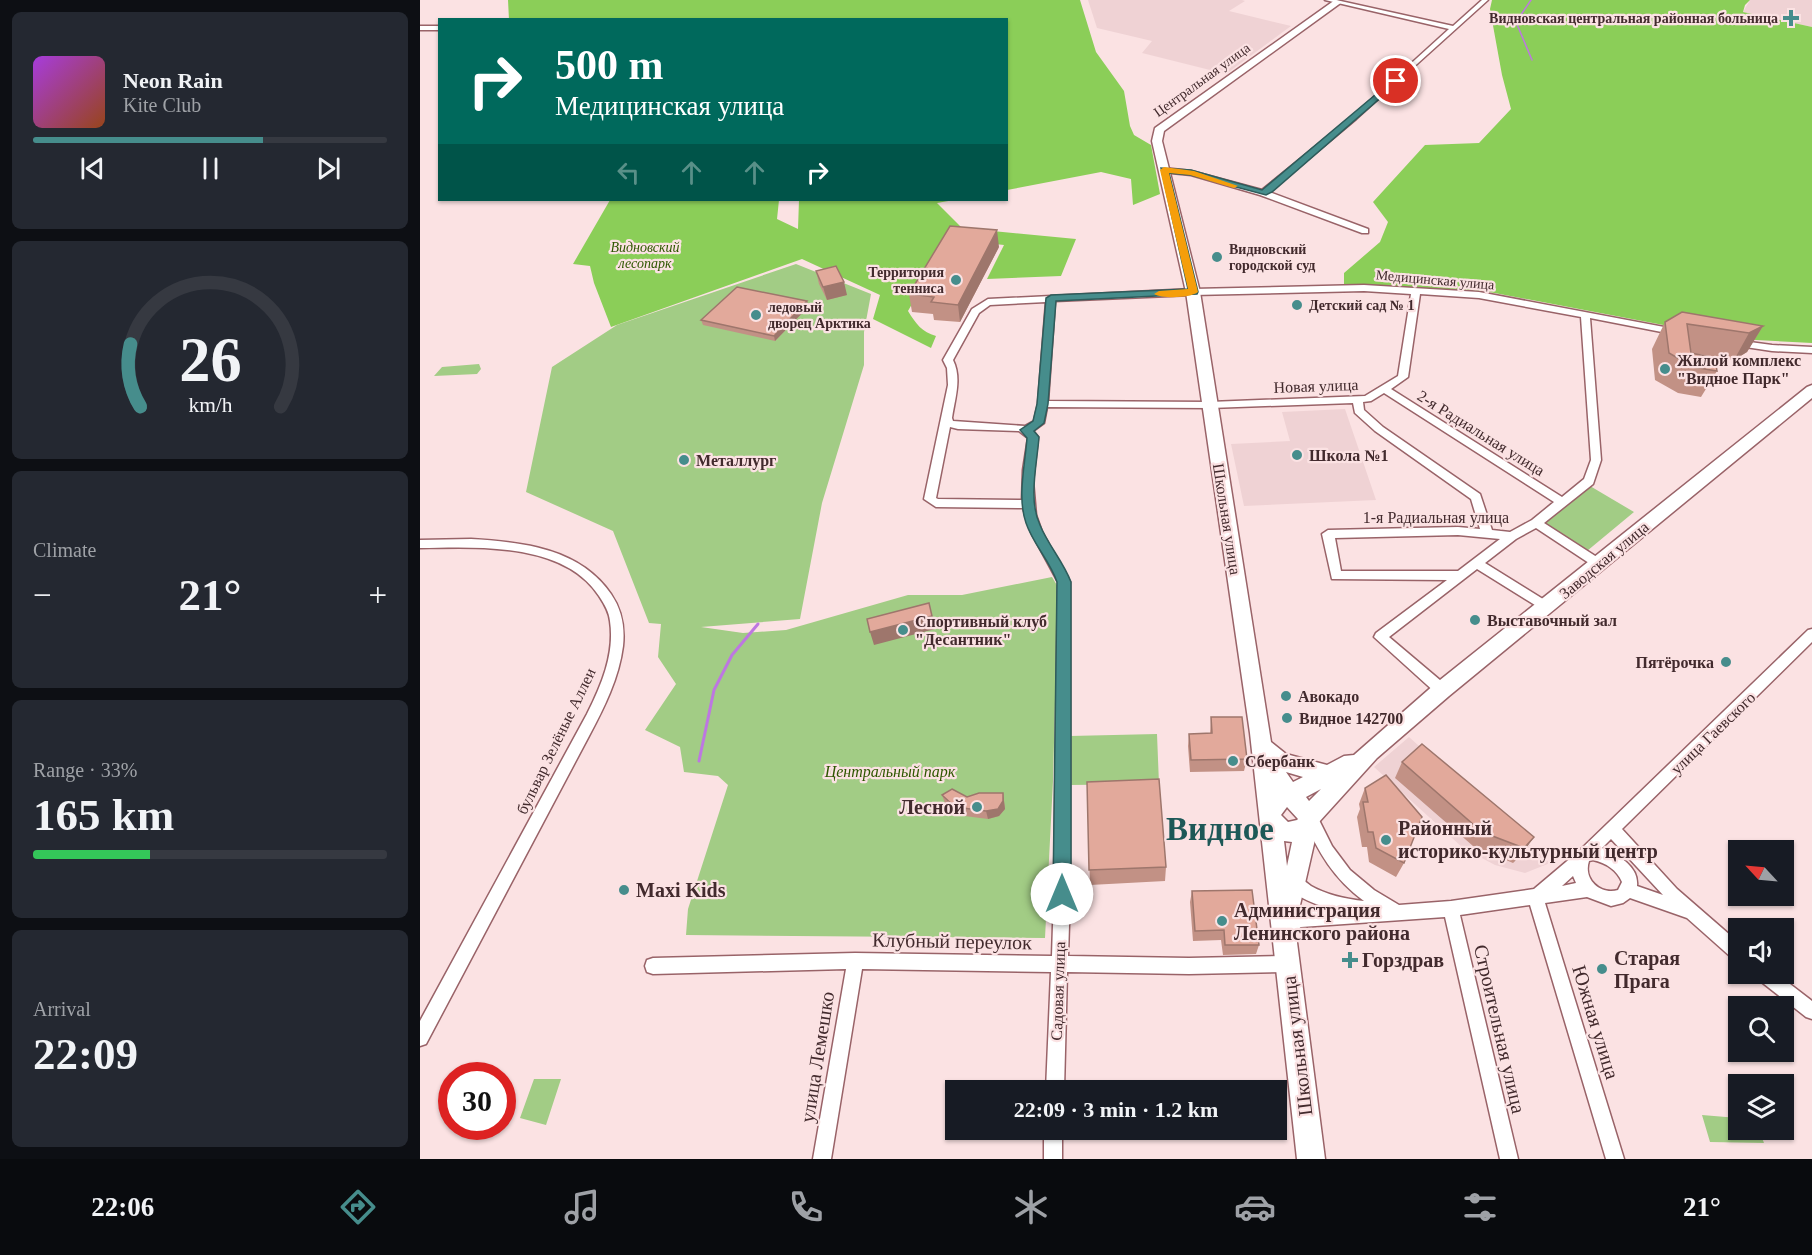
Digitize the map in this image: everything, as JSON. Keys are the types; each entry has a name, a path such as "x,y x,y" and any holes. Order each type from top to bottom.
{"street":[{"path":"1263,193 1354,118 1485,0"},
{"path":"1336,1 1454,28"},
{"name":"Центральная улица","path":"1193,292 1157,141 1159,130 1336,1"},
{"path":"420,28 438,28"},
{"path":"1164,170 1191,173 1263,193 1365,231"},
{"name":"Медицинская улица","path":"946,417 953,385 952,368 948,360 975,311 988,302 1193,292 1364,288 1479,295 1684,333"},
{"name":"Школьная улица","path":"1193,292 1262,746 1311,1159"},
{"name":"Новая улица","path":"1043,404 1210,405 1367,399 1403,377 1416,292"},
{"path":"946,417 950,423 958,426 1026,430 1039,423 1043,404 1051,298"},
{"name":"1-я Радиальная улица","path":"1462,575 1336,576 1328,534 1458,531 1512,536 1536,523 1589,481 1596,460 1585,314"},
{"path":"1728,342 1772,348 1812,350"},
{"name":"2-я Радиальная улица","path":"1384,389 1562,501"},
{"name":"Заводская улица","path":"1369,754 1442,690 1812,390"},
{"path":"1358,399 1359,411 1379,429 1476,497 1487,533"},
{"path":"946,417 930,499 936,503 1028,504"},
{"name":"Садовая улица","path":"1026,430 1033,437 1028,504 1033,525 1058,566 1064,582 1060,964 1055,1080"},
{"path":"1536,523 1599,564"},
{"path":"1442,690 1380,637 1512,536"},
{"name":"бульвар Зелёные Аллеи","path":"420,544 464,542 514,546 562,560 579,569 599,587 612,606 618,630 611,672 586,728 420,1038"},
{"path":"1478,564 1547,607"},
{"name":"улица Гаевского","path":"1536,898 1584,856 1812,634"},
{"path":"1262,746 1280,762 1329,775"},
{"path":"1262,746 1280,782 1291,795 1321,846 1342,874 1366,896 1400,914"},
{"path":"1369,754 1296,834 1284,833 1276,826 1270,816 1274,806 1281,799 1369,754"},
{"path":"1284,933 1308,822"},
{"path":"1612,829 1612,858 1625,870 1629,880 1627,890 1623,896 1613,898 1603,897 1589,889 1581,878 1580,863 1584,856 1593,853 1612,858 1640,863"},
{"path":"1612,829 1640,863 1689,913 1728,944"},
{"path":"1275,861 1295,883 1314,895 1340,905 1400,914"},
{"path":"1284,933 1290,924 1300,918 1400,914 1451,909 1589,889"},
{"path":"1627,890 1689,913"},
{"name":"Южная улица","path":"1536,898 1615,1159"},
{"name":"Строительная улица","path":"1451,909 1509,1159"},
{"name":"Клубный переулок","path":"653,966 855,961 1189,966 1287,963"},
{"name":"улица Лемешко","path":"822,1159 855,961"},
{"path":"1778,984 1812,1011"},
{"path":"1053,1140 1053,1159"}],"shaded area":[{"path":"1088,0 1242,0 1245,1 1229,11 1291,26 1226,74 1142,53 1152,41 1097,28"},
{"name":"Видновская центральная районная больница","path":"1750,0 1812,0 1812,27 1743,12"},
{"name":"Школа №1","path":"1345,409 1376,500 1244,506 1231,444 1290,441 1282,412"},
{"path":"1409,737 1550,863 1525,873 1495,865 1463,848 1374,767"}],"green space":[{"path":"508,0 1080,0 1096,52 1124,91 1130,126 1134,135 1151,145 1160,194 1133,205 1131,179 1101,172 1008,190 1008,18 509,18"},
{"path":"1492,0 1750,0 1743,12 1812,27 1812,343 1737,339 1484,291 1344,285 1344,273 1380,242 1388,222 1373,202 1425,145 1479,143 1511,109 1502,75 1490,9"},
{"name":"Видновский лесопарк","path":"609,201 779,201 777,219 798,229 799,201 948,201 937,203 962,228 1076,239 1061,276 987,279 1004,245 949,239 908,311 920,327 936,336 931,348 873,319 880,295 802,259 611,327 590,266 573,264"},
{"name":"Центральный парк","path":"796,264 871,294 864,332 864,365 822,503 800,619 701,627 743,633 786,630 908,595 962,595 1052,577 1058,587 1053,781 1045,938 686,935 688,909 728,785 718,776 684,772 680,747 645,730 676,684 658,657 661,624 649,623 613,531 526,492 552,367 617,325"},
{"path":"479,364 481,369 477,374 434,376 442,367"},
{"path":"1590,486 1634,512 1587,551 1543,523"},
{"path":"1157,734 1159,784 1069,785 1070,736"},
{"path":"534,1079 561,1079 546,1125 520,1118"},
{"path":"1702,1115 1728,1117 1728,1140 1763,1140 1764,1143 1710,1142"}],"building":[{"name":"Территория тенниса","path":"950,226 997,230 958,305 931,302 934,297 909,294"},
{"path":"836,266 844,282 823,287 816,271"},
{"name":"ледовый дворец Арктика","path":"737,287 807,301 774,336 701,320"},
{"path":"1682,312 1763,326 1749,333 1687,324 1691,353 1715,358 1717,371 1693,367 1669,353 1665,322"},
{"path":"929,603 932,616 870,632 867,619"},
{"path":"1211,717 1242,717 1247,759 1191,760 1189,734 1212,733"},
{"path":"1422,744 1534,837 1524,848 1482,832 1402,762"},
{"name":"Районный историко-культурный центр","path":"1386,775 1422,817 1404,863 1376,848 1373,832 1368,832 1363,802 1368,802 1365,788"},
{"path":"1159,779 1166,867 1089,870 1087,782"},
{"path":"952,789 967,797 979,793 1003,793 1003,801 998,809 986,811 955,807 942,795"},
{"name":"Администрация Ленинского района","path":"1252,890 1259,945 1225,945 1224,930 1195,931 1192,891"}],"waterway":[{"path":"1531,0 1516,22 1532,60"},
{"path":"699,761 714,690 732,655 758,624"}],"slow traffic":[{"path":"1159,294 1193,292 1164,170 1191,173 1234,186"}],"place":[{"name":"Видновская центральная районная больница","path":"1791,18"},
{"name":"Видновский городской суд","path":"1217,257"},
{"name":"Территория тенниса","path":"956,280"},
{"name":"Детский сад № 1","path":"1297,305"},
{"name":"ледовый дворец Арктика","path":"756,315"},
{"name":"Жилой комплекс \"Видное Парк\"","path":"1665,369"},
{"name":"Школа №1","path":"1297,455"},
{"name":"Металлург","path":"684,460"},
{"name":"Выставочный зал","path":"1475,620"},
{"name":"Спортивный клуб \"Десантник\"","path":"903,630"},
{"name":"Пятёрочка","path":"1726,662"},
{"name":"Авокадо","path":"1286,696"},
{"name":"Видное 142700","path":"1287,718"},
{"name":"Сбербанк","path":"1233,761"},
{"name":"Лесной","path":"977,807"},
{"name":"Районный историко-культурный центр","path":"1386,840"},
{"name":"Maxi Kids","path":"624,890"},
{"name":"Администрация Ленинского района","path":"1222,921"},
{"name":"Горздрав","path":"1350,960"},
{"name":"Старая Прага","path":"1602,969"}],"district":[{"name":"Видное","path":"1220,829"}],"route":[{"path":"1062,894 1064,582 1058,566 1033,525 1028,504 1033,437 1026,430 1039,423 1043,404 1051,298 1193,292 1164,170 1191,173 1263,193 1396,81"}]}
